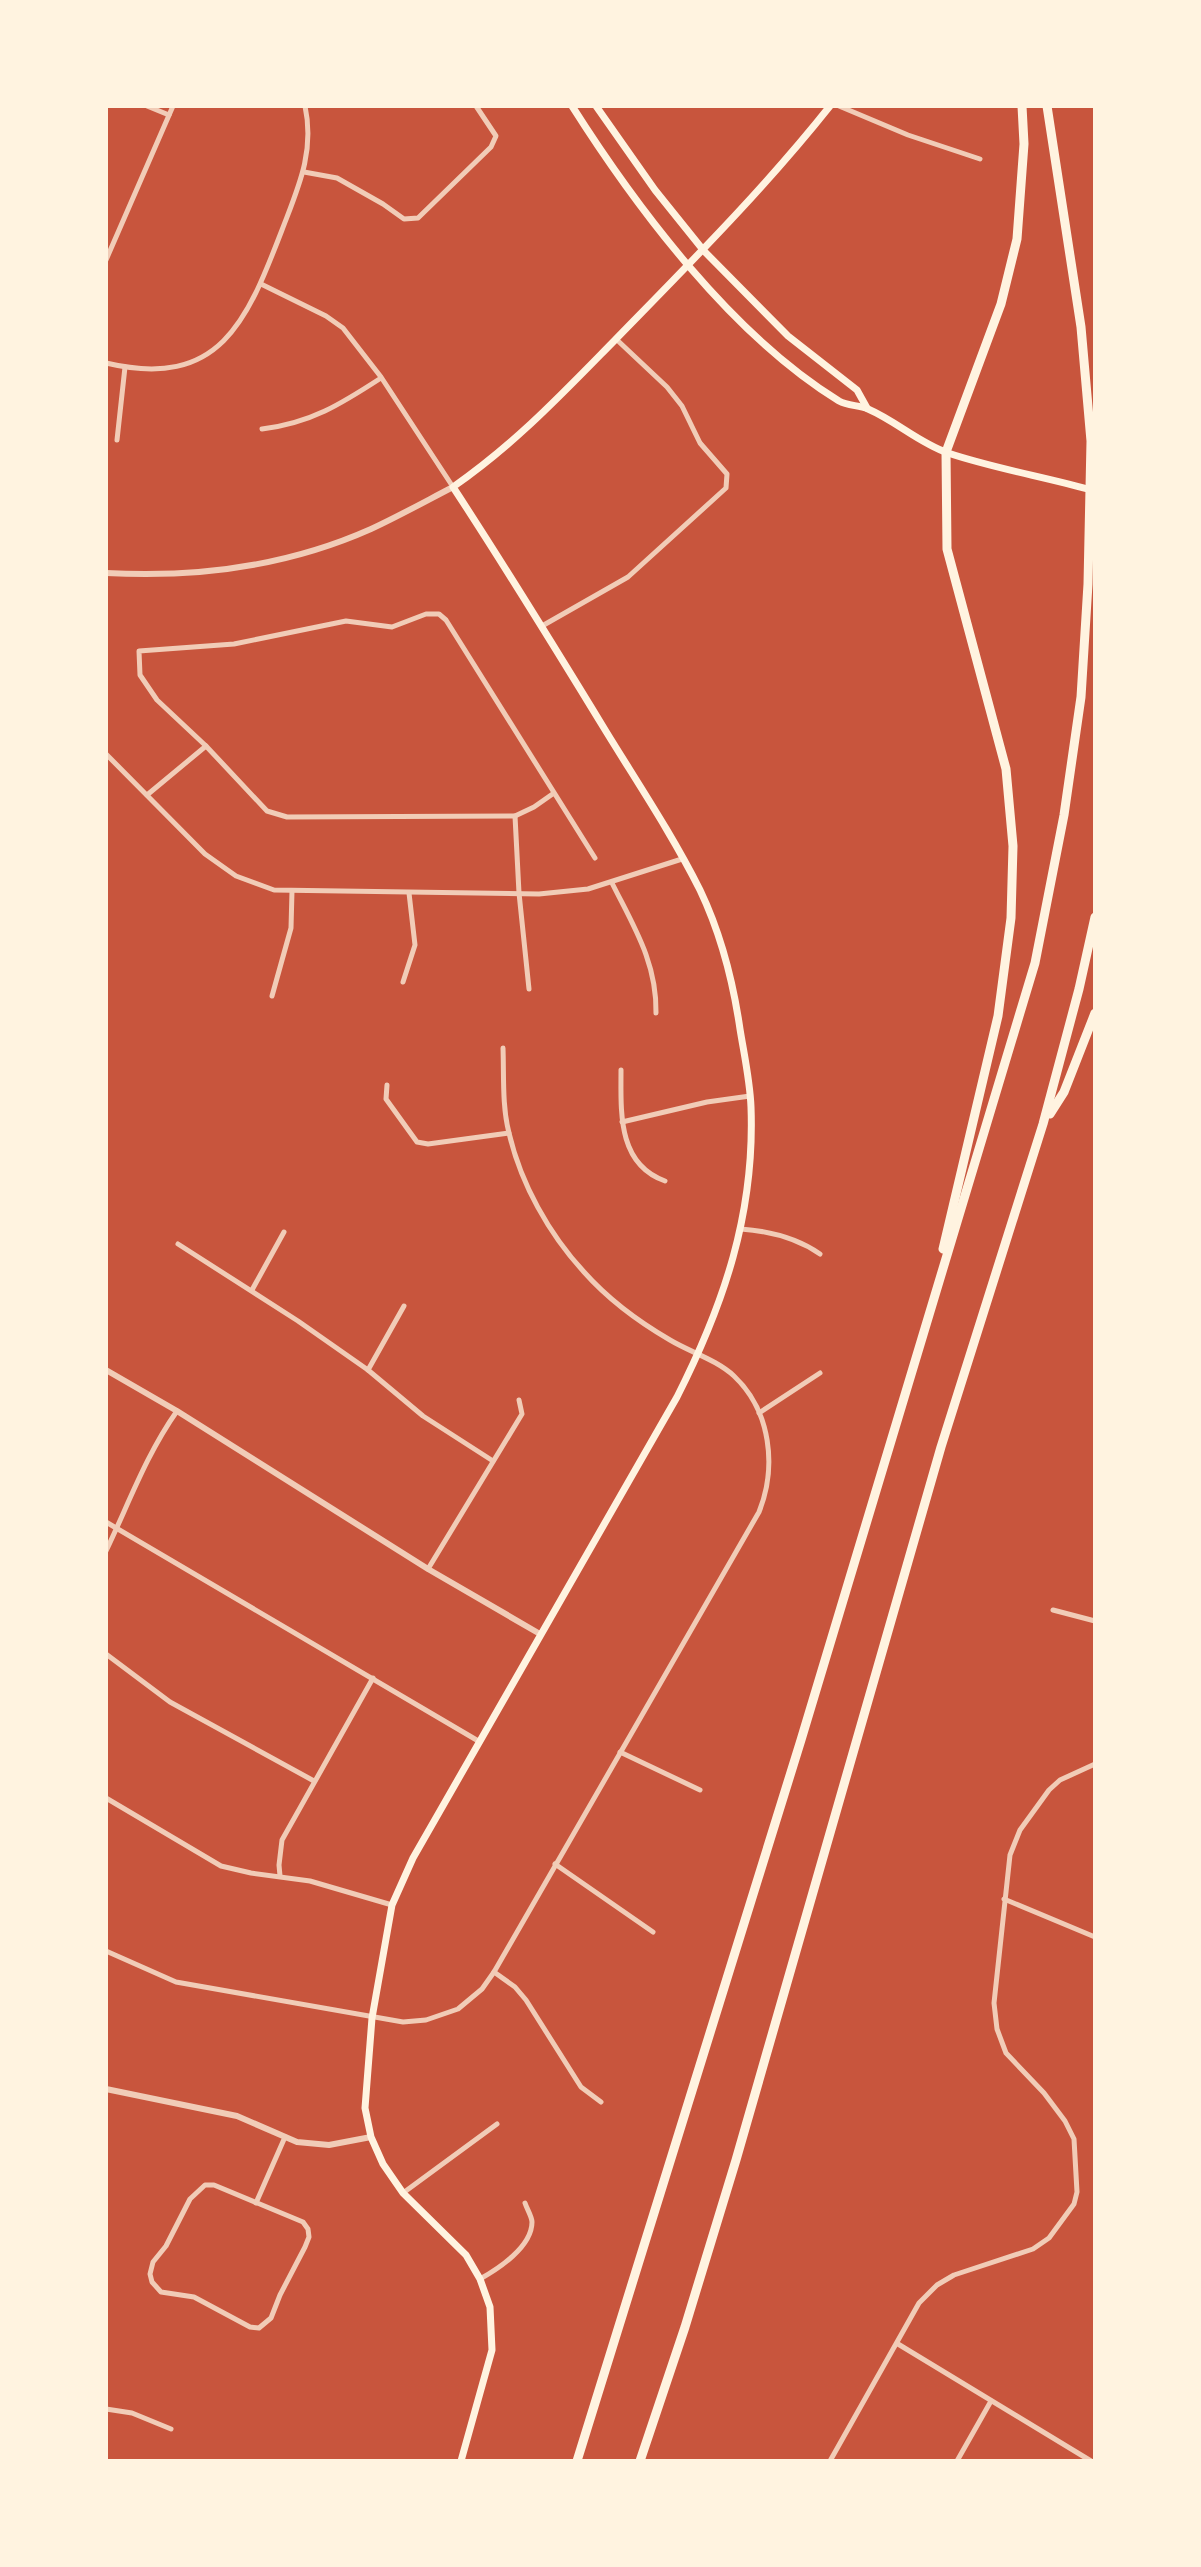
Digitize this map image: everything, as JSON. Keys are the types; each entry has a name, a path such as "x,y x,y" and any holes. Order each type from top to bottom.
{"highway":[{"path":"926,1326 998,1016 1011,918 1013,846 1006,769 947,549 946,452 1001,304 1017,239 1024,144 1022,106"},
{"path":"577,2461 796,1755 1035,963 1064,815 1081,697 1088,584 1091,441 1081,327 1047,106"},
{"path":"640,2461 736,2160 941,1447 1043,1124 1095,917"},
{"path":"1043,1124 1064,1092 1095,1013"}],"main road":[{"path":"572,106 615,172 689,266 733,312 804,376 843,403 867,408 905,433 946,452 1095,491"},
{"path":"596,106 655,190 704,251 788,336 857,390 867,408"},
{"path":"461,2461 492,2350 490,2307 480,2279 456,2243 426,2218 403,2193 383,2164 371,2137 365,2108 372,2018 392,1905 415,1854 677,1397 698,1355 725,1287 741,1229 751,1137 750,1096 728,964 700,890 542,626 453,487 489,462 547,411 704,251 830,106"}],"street":[{"path":"147,106 169,115"},
{"path":"106,260 109,245 173,106"},
{"path":"106,363 142,370 165,369 209,352 237,326 261,284 304,172 309,143 305,106"},
{"path":"304,172 337,178 404,219 418,218 491,147 496,136 476,106"},
{"path":"839,106 908,135 980,159"},
{"path":"106,573 185,574 279,559 318,549 370,529 453,487 353,338 335,321 261,284"},
{"path":"542,626 628,577 726,488 727,474 700,443 682,406 667,387 616,339"},
{"path":"117,440 125,367"},
{"path":"262,429 292,425 312,417 381,377"},
{"path":"554,793 515,816 287,817 267,811 206,746 157,700 140,675 139,651 234,644 346,621 392,627 426,614 439,614 446,620 595,858"},
{"path":"147,795 206,746"},
{"path":"106,754 205,854 236,876 274,890 519,893 588,889 682,859"},
{"path":"515,816 529,989"},
{"path":"612,883 648,958 657,988 656,1013"},
{"path":"272,996 291,928 292,891"},
{"path":"403,982 415,945 409,893"},
{"path":"106,1951 176,1982 372,2018 414,2022 448,2014 475,1996 494,1972 759,1512 767,1488 770,1462 767,1437 759,1413 747,1392 731,1374 669,1339 619,1305 582,1270 542,1214 509,1133 503,1048"},
{"path":"621,1070 625,1140 640,1166 665,1181"},
{"path":"387,1085 386,1099 417,1142 428,1144 509,1133"},
{"path":"622,1122 707,1102 750,1096"},
{"path":"741,1229 764,1231 807,1245 820,1254"},
{"path":"252,1290 284,1232"},
{"path":"178,1244 252,1290 368,1370 423,1416 493,1461"},
{"path":"368,1370 404,1306"},
{"path":"106,1370 177,1411 428,1569 540,1634"},
{"path":"759,1413 820,1373"},
{"path":"428,1569 522,1414 519,1400"},
{"path":"106,1551 141,1472 177,1411"},
{"path":"106,1522 480,1742"},
{"path":"1053,1610 1095,1621"},
{"path":"106,1654 170,1702 314,1781"},
{"path":"280,1876 282,1840 373,1678"},
{"path":"620,1752 700,1790"},
{"path":"830,2461 919,2303 937,2285 954,2275 1033,2249 1049,2238 1074,2204 1077,2192 1074,2139 1044,2093 1006,2053 997,2029 994,2003 1010,1855 1020,1830 1060,1780 1095,1764"},
{"path":"106,1798 221,1866 325,1885 392,1905"},
{"path":"555,1864 653,1932"},
{"path":"1004,1899 1095,1937"},
{"path":"494,1972 515,1987 526,2000 581,2087 601,2102"},
{"path":"106,2089 237,2116 297,2142 329,2145 371,2137"},
{"path":"403,2193 497,2124"},
{"path":"256,2203 285,2137"},
{"path":"214,2185 256,2203 303,2222 309,2237 271,2318 264,2325 250,2327 194,2297 166,2293 154,2287 151,2266 200,2187 214,2185"},
{"path":"480,2279 501,2268 523,2242 532,2222 525,2203"},
{"path":"898,2344 1091,2461"},
{"path":"957,2461 991,2401"},
{"path":"106,2409 142,2416 171,2429"}]}
